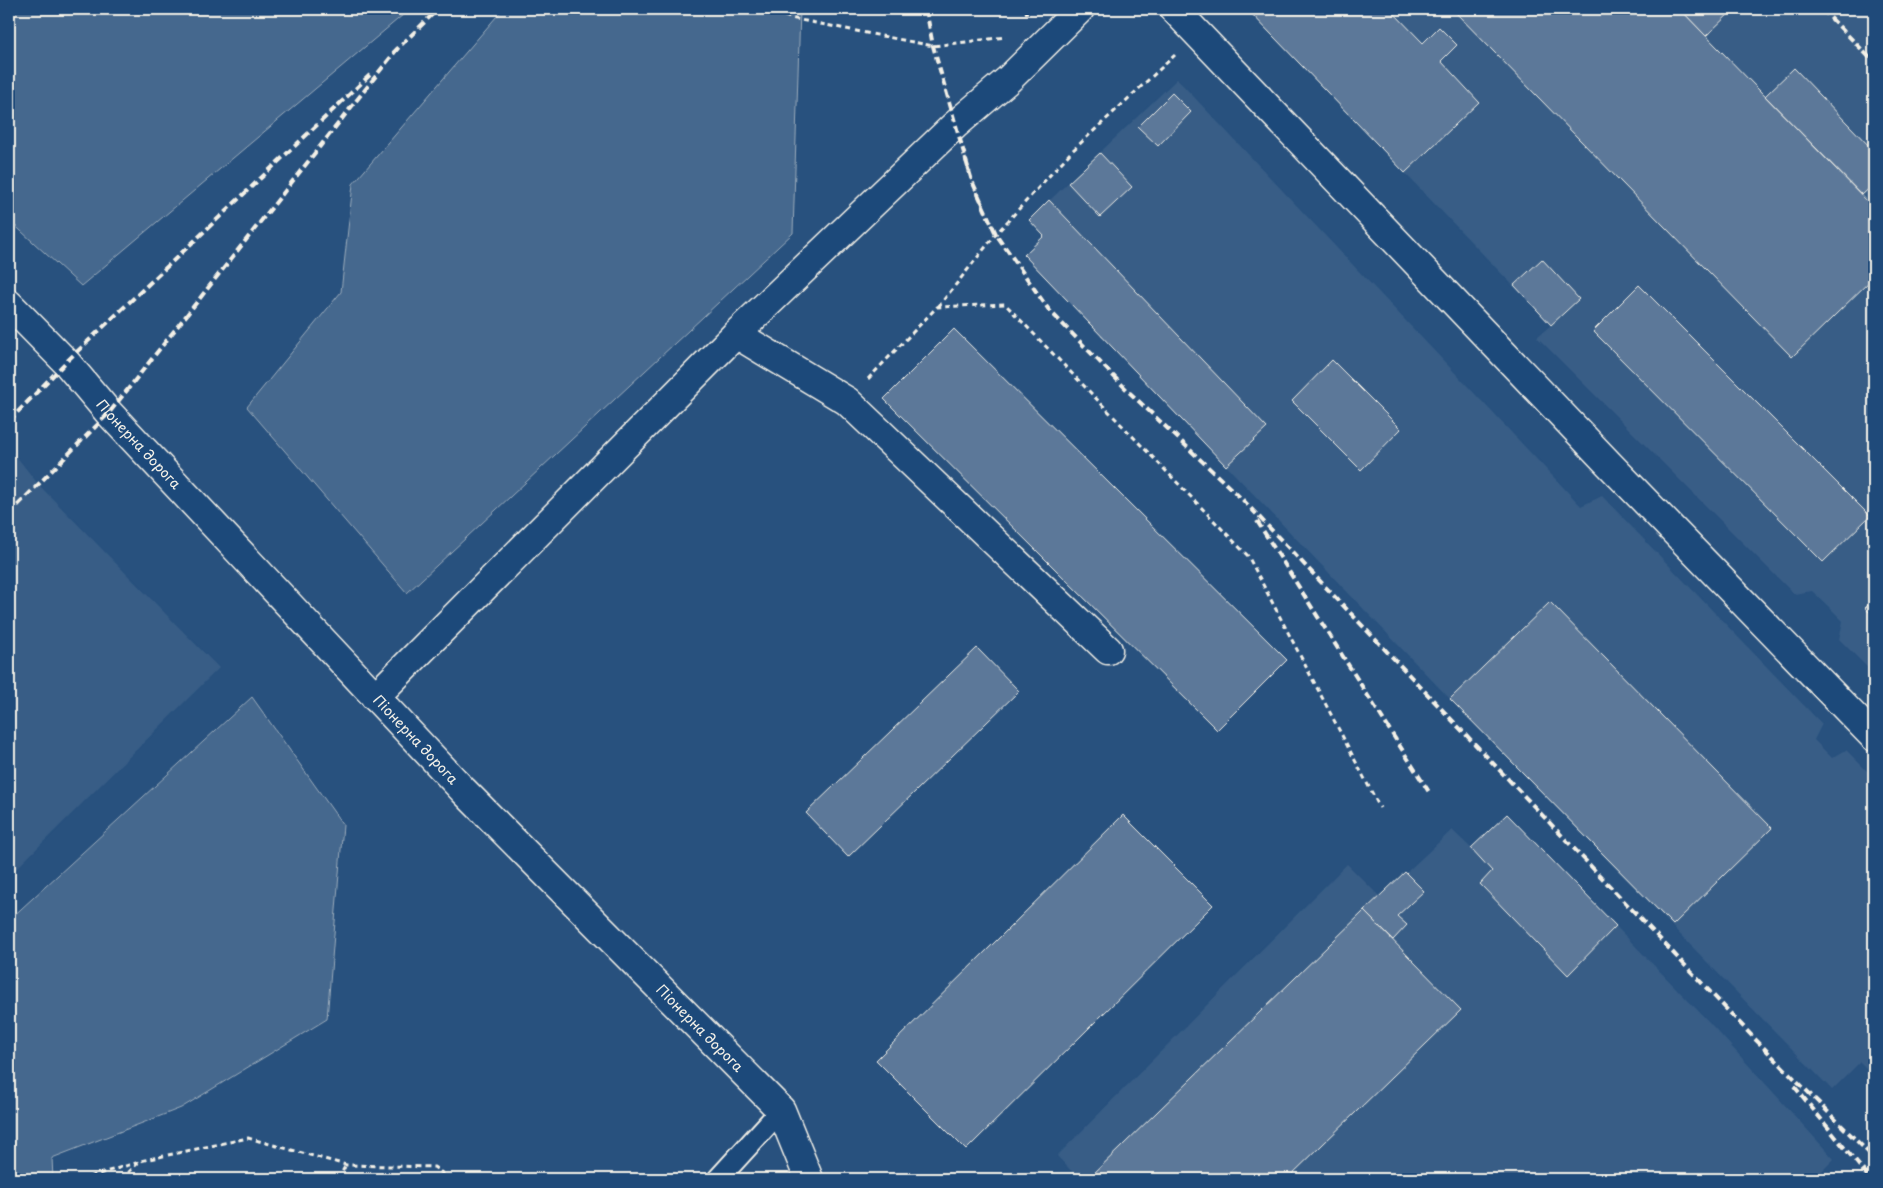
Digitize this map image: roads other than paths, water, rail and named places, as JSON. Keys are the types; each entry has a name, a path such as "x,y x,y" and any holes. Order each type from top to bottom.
{"street":[{"path":"375,697 736,334 955,125 1009,79 1080,9"},
{"path":"1174,9 1609,464 1874,736"},
{"name":"Піонерна дорога","path":"9,304 66,362 109,413 463,790 781,1110 809,1179"},
{"path":"736,334 847,401 1108,650"}],"lane":[{"path":"718,1179 781,1110"}],"railway":[{"path":"393,53 438,9"},
{"path":"926,9 933,46 972,181 996,234 1049,310 1130,393 1243,500 1754,1038 1874,1158"},
{"path":"1822,9 1874,62"},
{"path":"9,514 109,413 398,48"},
{"path":"9,421 66,362 370,75"},
{"path":"1257,521 1429,792"},
{"path":"1794,1086 1870,1179"}]}
